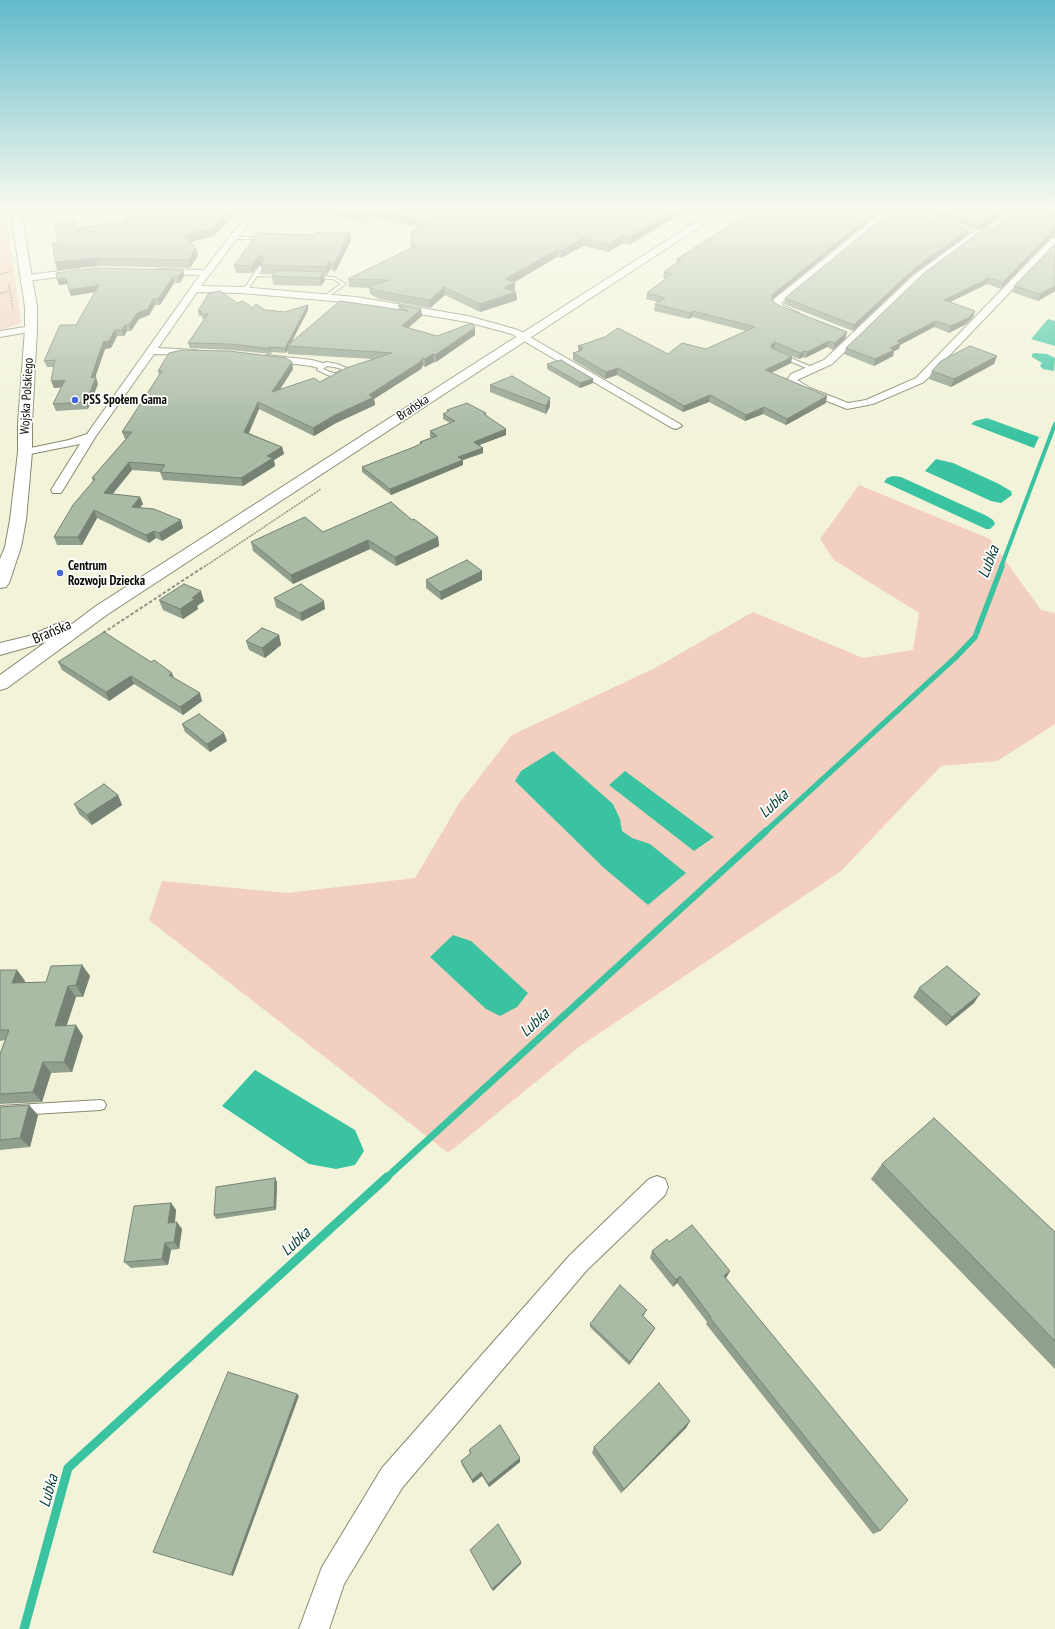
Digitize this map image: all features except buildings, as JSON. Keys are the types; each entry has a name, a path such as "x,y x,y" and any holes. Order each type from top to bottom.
{"main road":[{"name":"Wojska Polskiego","path":"0,583 13,547 18,520 25,452 25,423 31,329 31,306 28,283"}],"street":[{"path":"57,490 91,436 200,283"},
{"name":"Brańska","path":"5,678 102,610 607,283"},
{"path":"799,283 777,301 777,306 804,318"},
{"path":"910,283 850,335 828,362 795,376 792,380 796,385 847,406 869,402 920,380 1014,283"},
{"path":"195,290 245,290 364,301 468,319 515,332 676,426"},
{"path":"0,334 31,329"},
{"path":"151,351 202,353"},
{"path":"254,357 312,363 322,366"},
{"path":"25,452 72,443 91,436"},
{"name":"Brańska","path":"1,648 35,640 102,610"},
{"path":"314,1629 332,1577 392,1478 578,1263 657,1187"}],"lane":[{"path":"245,290 250,283"},
{"path":"326,297 344,284 342,283"},
{"path":"773,352 813,369"},
{"path":"0,1111 100,1105"}],"path":[{"path":"9,283 13,311"},
{"path":"0,293 10,291"}],"shaded area":[{"path":"0,283 16,283 21,322 0,330"},
{"path":"859,485 990,539 1041,610 1055,613 1055,724 997,761 941,766 841,871 579,1047 448,1153 149,920 162,881 287,893 415,878 460,802 512,735 653,669 753,612 863,658 913,650 919,613 834,560 820,539"}],"water":[{"path":"1048,319 1055,321 1055,346 1031,339"},
{"path":"1032,354 1047,354 1055,358 1054,371 1043,369 1040,366 1042,363 1032,357"},
{"path":"987,418 1039,437 1034,448 971,424 975,421"},
{"path":"936,459 953,463 997,483 1011,491 1012,495 1001,503 991,501 925,471"},
{"path":"893,476 901,477 987,516 993,520 995,524 990,529 986,529 884,482 887,478"},
{"path":"553,751 613,804 620,819 622,831 632,838 650,844 686,873 648,905 604,868 515,781 521,771"},
{"path":"625,771 714,837 694,851 609,785"},
{"path":"453,935 471,941 528,993 517,1007 500,1016 486,1009 430,957"},
{"path":"255,1070 355,1130 364,1151 355,1165 336,1169 309,1164 222,1106"}],"waterway":[{"name":"Lubka","path":"1001,567 1055,424"},
{"name":"Lubka","path":"765,832 956,657 975,637 1002,566"},
{"name":"Lubka","path":"386,1178 766,831"},
{"name":"Lubka","path":"24,1629 68,1468 387,1177"}],"place":[{"name":"PSS Społem Gama","path":"75,400"},
{"name":"Centrum Rozwoju Dziecka","path":"60,573"}]}
